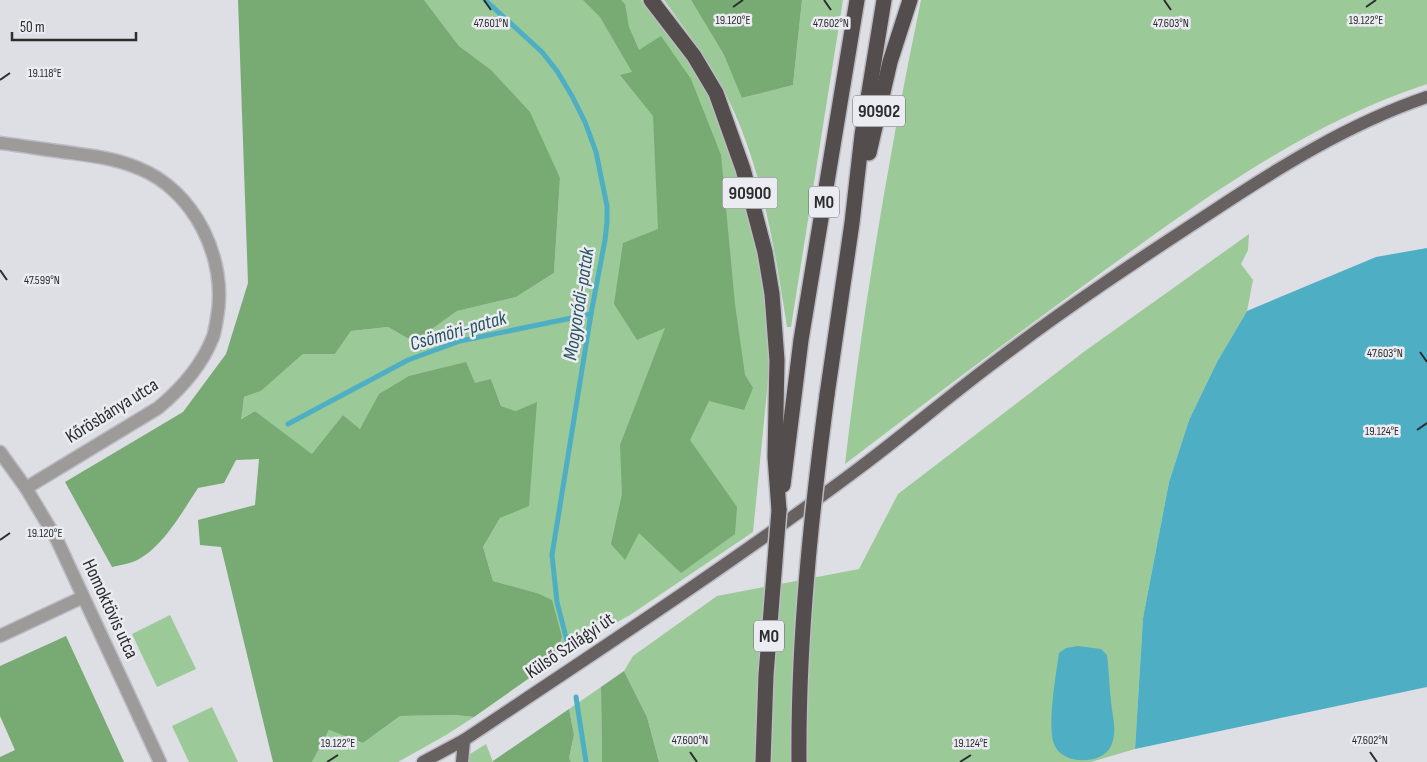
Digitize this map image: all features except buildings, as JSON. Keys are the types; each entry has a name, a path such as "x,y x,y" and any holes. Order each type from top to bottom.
{"highway":[{"name":"90900","path":"651,0 694,56 716,94 743,169 765,252 772,294 777,360 775,457 779,510"},
{"name":"M0","path":"763,762 766,675 779,510 794,406 801,340 857,0"},
{"name":"M0","path":"799,762 801,665 808,563 827,395 852,222 862,135 884,0"},
{"name":"90902","path":"852,222 890,62 910,0"}],"main road":[{"name":"Külső Szilágyi út","path":"429,761 464,740 734,557 859,468 1048,322 1138,260 1248,188 1327,142 1386,112 1427,97"},
{"path":"462,762 464,740"}],"street":[{"name":"Kőrösbánya utca","path":"0,143 112,159 140,168 164,183 189,208 199,222 211,246 218,271 220,303 213,336 197,366 176,393 158,408 26,488"},
{"name":"Homoktövis utca","path":"0,452 26,488 57,540 160,762"},
{"path":"0,636 83,597"}],"green space":[{"path":"238,0 424,0 459,46 490,69 530,112 560,178 554,273 516,297 457,311 414,342 388,327 351,331 335,354 303,354 261,391 244,397 241,419 255,411 312,454 343,415 360,429 379,394 409,376 466,362 475,383 491,379 501,406 516,411 537,402 529,506 500,518 483,547 493,581 537,593 552,600 562,637 555,660 474,717 455,715 400,716 363,743 329,730 312,762 273,762 221,547 200,545 198,520 255,505 259,459 236,460 224,483 198,488 171,529 154,548 135,561 112,567 65,482 183,412 226,354 248,283"},
{"path":"424,0 641,0 689,61 716,109 738,170 758,241 771,351 753,532 630,615 569,649 555,660 562,637 537,593 493,581 483,547 500,518 516,411 501,406 491,379 360,429 343,415 313,455 255,411 240,419 244,397 261,391 303,354 335,354 351,331 388,327 414,342 457,311 516,297 554,273 560,178 490,69 459,46"},
{"path":"583,0 621,0 625,4 629,27 639,50 661,36 691,79 721,155 735,304 745,375 753,388 744,410 709,401 690,440 737,507 735,534 681,573 639,533 625,560 611,544 622,494 620,445 665,328 637,340 614,304 623,243 658,229 653,116 620,75 632,72 600,17"},
{"path":"664,0 691,0 724,55 743,98 793,85 802,0 843,0 791,327 787,327 771,234 756,172 735,113 715,74"},
{"path":"691,0 802,0 793,85 742,98 724,55"},
{"path":"921,0 1427,0 1427,84 1383,100 1341,119 1259,164 1220,189 1072,294 845,464 860,347 878,231"},
{"path":"1249,234 1248,250 1241,264 1253,280 1247,311 1217,362 1189,420 1169,482 1143,618 1135,749 1091,762 659,762 647,717 624,671 633,656 717,596 859,569 898,494 1085,351"},
{"path":"170,615 196,669 157,687 132,634"},
{"path":"66,636 124,762 0,762 0,757 15,750 0,716 0,666"},
{"path":"624,671 647,717 659,762 602,762 601,687"},
{"path":"601,687 602,762 571,762 569,758 574,735 569,709"},
{"path":"212,707 238,762 189,762 172,726"},
{"path":"569,709 574,735 569,758 571,762 493,762 493,761"},
{"path":"455,715 474,717 398,762 312,762 329,730 363,743 400,716"},
{"path":"486,744 493,762 468,762 470,754"}],"water":[{"path":"1427,248 1427,687 1135,749 1143,618 1169,482 1189,420 1217,362 1247,311 1376,257"},
{"path":"1078,646 1101,649 1107,655 1108,661 1114,724 1113,741 1107,752 1089,760 1077,760 1063,755 1056,748 1052,735 1053,699 1059,653 1066,648"}],"waterway":[{"name":"Mogyoródi-patak","path":"485,0 542,52 557,71 572,96 585,122 596,152 607,206 605,240 591,314 552,555 557,602 569,649"},
{"name":"Csömöri-patak","path":"288,424 408,360 460,341 591,314"},
{"name":"Mogyoródi-patak","path":"576,697 586,762"}]}
